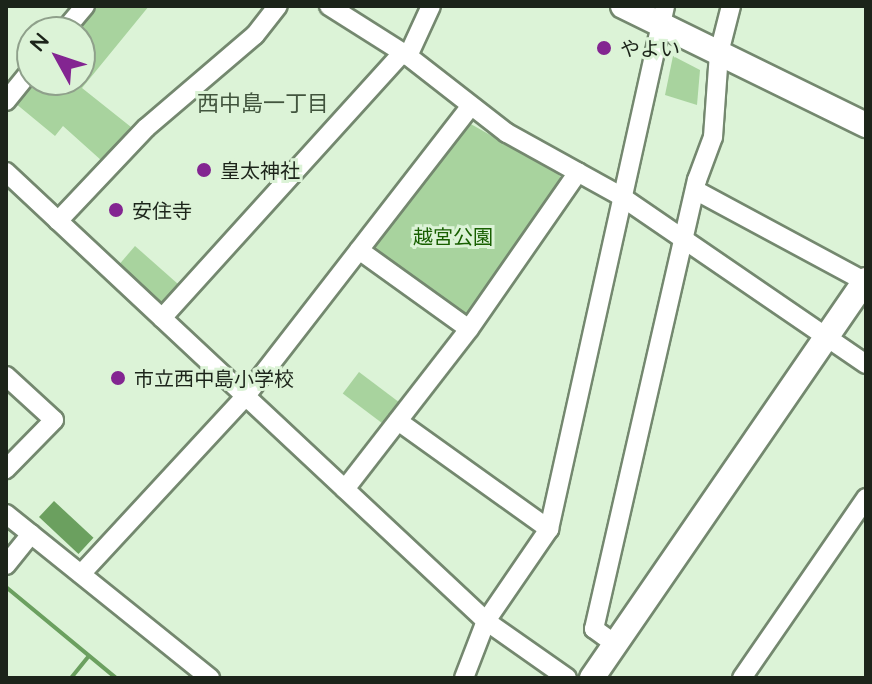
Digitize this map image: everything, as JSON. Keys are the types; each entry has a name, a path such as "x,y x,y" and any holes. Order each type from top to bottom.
{"street":[{"path":"58,221 146,128 255,35 278,6"},
{"path":"329,6 405,54 507,133 619,195 866,364"},
{"path":"162,318 405,54 431,6"},
{"path":"623,6 663,15 719,53 866,125"},
{"path":"615,644 594,629 695,190 713,137 719,53 731,6"},
{"path":"464,678 486,621 549,529 619,195 663,15"},
{"path":"81,574 245,397 471,106"},
{"path":"6,172 486,621 567,678"},
{"path":"345,489 469,329 578,172"},
{"path":"592,678 866,281 695,190"},
{"path":"359,250 469,329"},
{"path":"6,376 54,420 8,463"},
{"path":"398,421 549,529"},
{"path":"742,678 866,498"},
{"path":"6,514 210,678"},
{"path":"6,565 31,534"}],"green space":[{"path":"94,6 149,6 96,71 96,16 86,16"},
{"path":"673,56 700,70 697,105 665,95"},
{"path":"21,96 92,96 131,127 102,161 63,126 55,136 15,103"},
{"name":"越宮公園","path":"469,123 559,174 562,182 468,318 372,255 371,246"},
{"path":"135,246 178,284 163,302 155,302 117,267"},
{"path":"359,372 402,404 386,426 343,394"}],"shaded area":[{"path":"54,501 93,538 78,554 39,517"}],"waterway":[{"path":"6,587 116,678"},
{"path":"71,678 89,656"}],"place":[{"name":"やよい","path":"604,48"},
{"name":"皇太神社","path":"204,170"},
{"name":"安住寺","path":"116,210"},
{"name":"市立西中島小学校","path":"118,378"}],"district":[{"name":"西中島一丁目","path":"263,104"}]}
